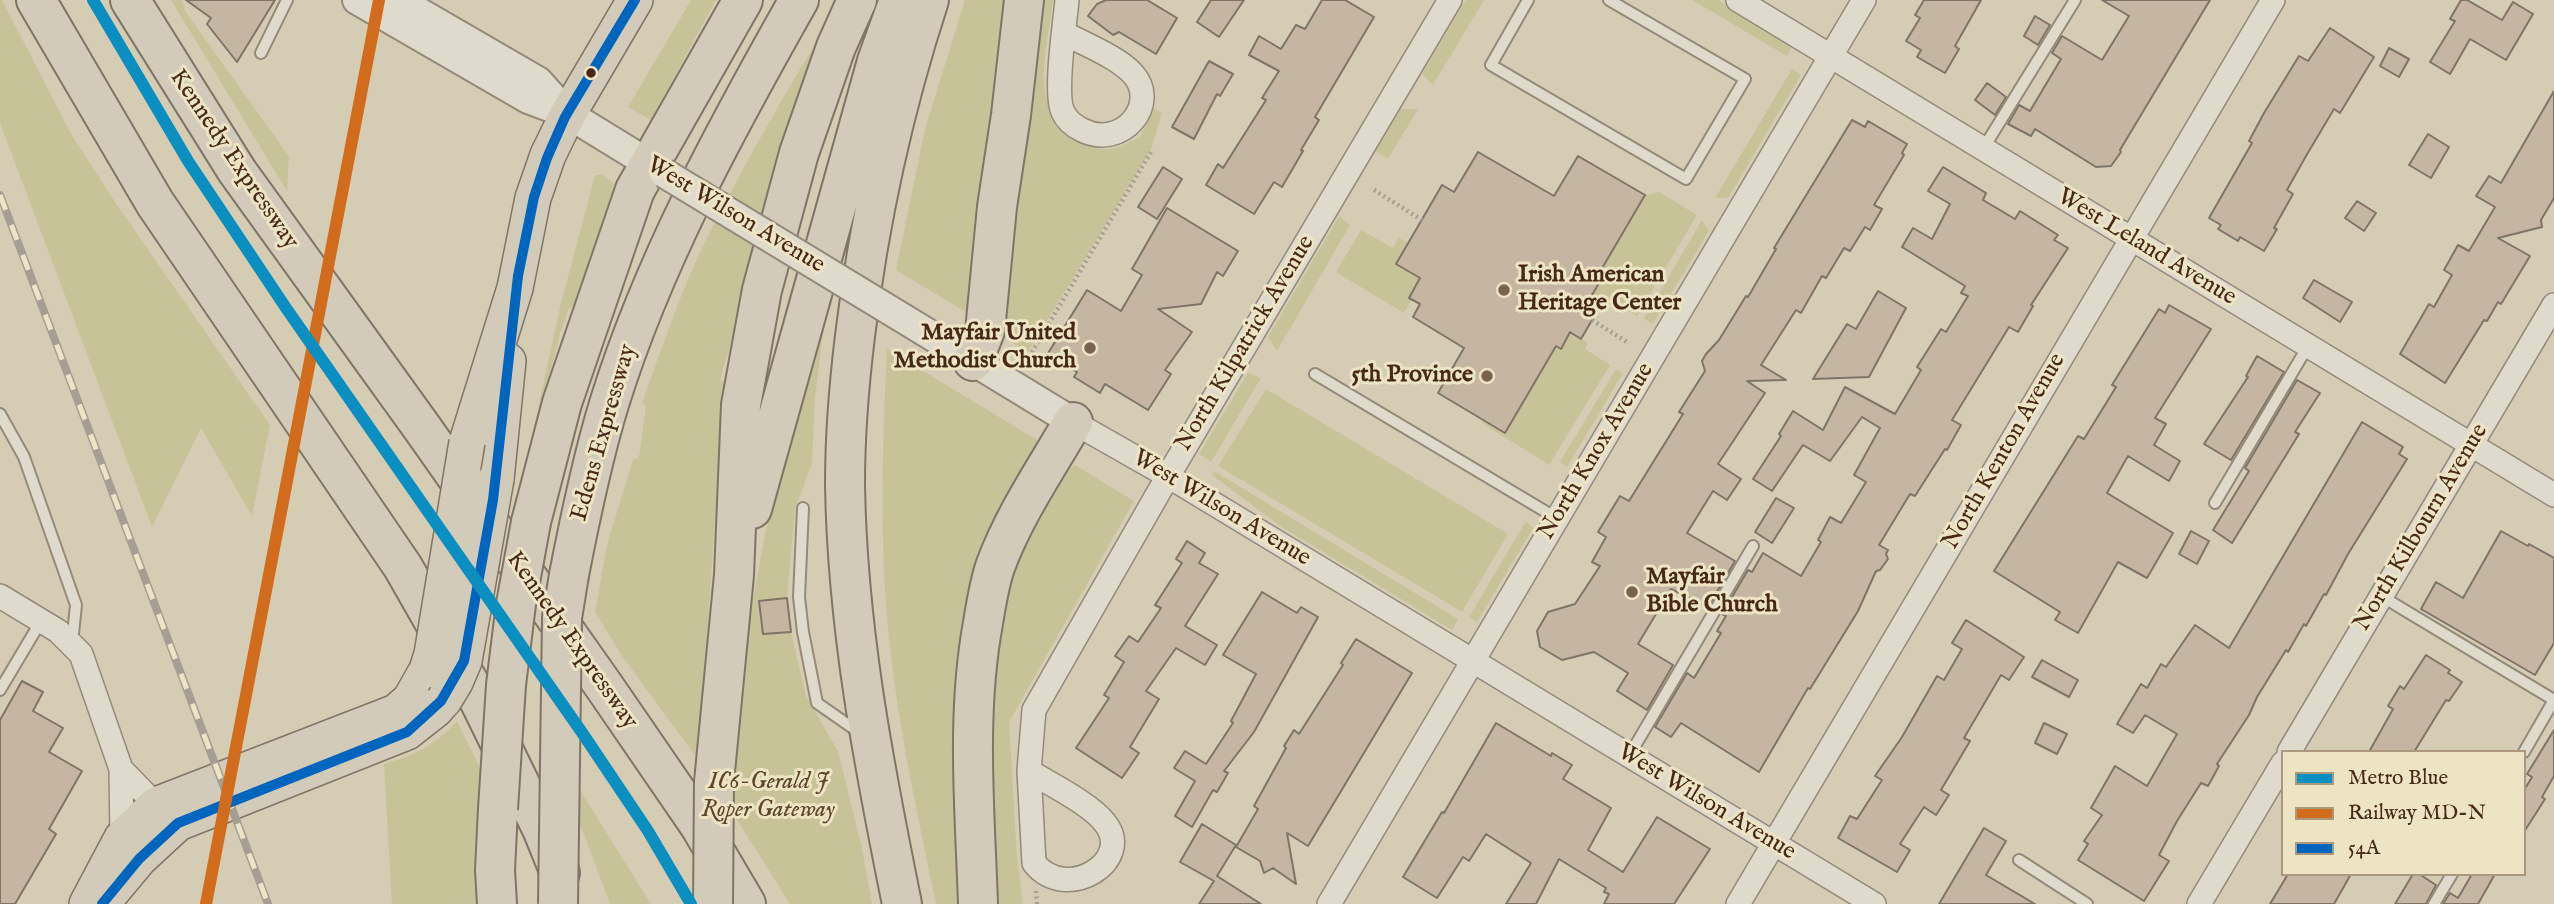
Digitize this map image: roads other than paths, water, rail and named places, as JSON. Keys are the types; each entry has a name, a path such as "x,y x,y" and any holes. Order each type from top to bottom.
{"highway":[{"path":"36,0 155,203 403,567 480,702 543,831 572,904"},
{"name":"Kennedy Expressway","path":"130,0 237,171 606,689 700,826 746,904"},
{"path":"498,904 495,870 498,809 506,685 516,604 531,522 562,403 635,190 656,168 743,0"},
{"name":"Edens Expressway","path":"558,904 564,666 562,618 597,446 612,393 641,314 698,187 799,0"},
{"path":"713,904 714,782 734,575 741,405 762,290 799,152 836,47 858,0"},
{"path":"734,575 869,86 899,0"},
{"path":"902,904 870,740 851,588 845,483 850,377 870,231 898,101 929,0"},
{"path":"972,361 985,331 997,207 1024,0"},
{"path":"978,904 973,703 978,650 987,599 1005,543 1073,422"}],"main road":[{"path":"103,904 139,859 178,823 407,732 435,710 455,682 464,661 496,480 515,288 533,198 548,155 568,114 635,0"},
{"path":"88,904 122,838 156,805 396,712 410,700 427,670 432,654 467,442 515,288"}],"street":[{"name":"West Wilson Avenue","path":"357,0 528,99 568,114 972,361 1168,476 1874,904"},
{"name":"West Wilson Avenue","path":"398,0 538,81 568,114"},
{"path":"1064,33 1122,65 1134,75 1140,88 1141,102 1127,128 1114,135 1098,136 1071,123 1062,112 1060,99 1064,33 1067,0"},
{"name":"North Kilpatrick Avenue","path":"1029,771 1090,810 1108,825 1111,849 1107,860 1100,871 1087,880 1063,883 1052,881 1041,873 1034,863 1029,771 1034,710 1168,476 1450,0"},
{"name":"West Leland Avenue","path":"1738,0 2554,495"},
{"name":"North Knox Avenue","path":"1329,904 1864,0"},
{"name":"North Kenton Avenue","path":"1738,904 2273,0"},
{"name":"North Kilbourn Avenue","path":"2290,750 2554,305"},
{"path":"0,596 72,643 81,654 121,769 122,838"},
{"path":"2204,902 2281,766"},
{"path":"121,769 156,805"}],"lane":[{"path":"261,53 287,0"},
{"path":"1528,0 1490,65 1686,179 1745,79 1609,0"},
{"path":"1983,149 2076,0"},
{"path":"2216,503 2308,346"},
{"path":"1315,374 1558,519"},
{"path":"0,414 24,457 76,605 72,643"},
{"path":"803,508 799,597 817,703 870,740"},
{"path":"1629,756 1753,546"},
{"path":"2381,596 2554,700 2525,750"},
{"path":"0,691 41,621"},
{"path":"2019,860 2087,904"},
{"path":"2434,904 2451,876"}],"railway":[{"path":"0,195 268,904"}],"metro line":[{"name":"Blue","path":"93,0 188,161 286,308 583,734 648,831 691,904"}],"rail line":[{"name":"MD-N","path":"206,904 379,0"}],"place":[{"name":"Irish American Heritage Center","path":"1504,290"},
{"name":"Mayfair United Methodist Church","path":"1090,348"},
{"name":"5th Province","path":"1487,376"},
{"name":"Mayfair Bible Church","path":"1632,592"}],"park label":[{"name":"IC6-Gerald J Roper Gateway","path":"768,797"}]}
